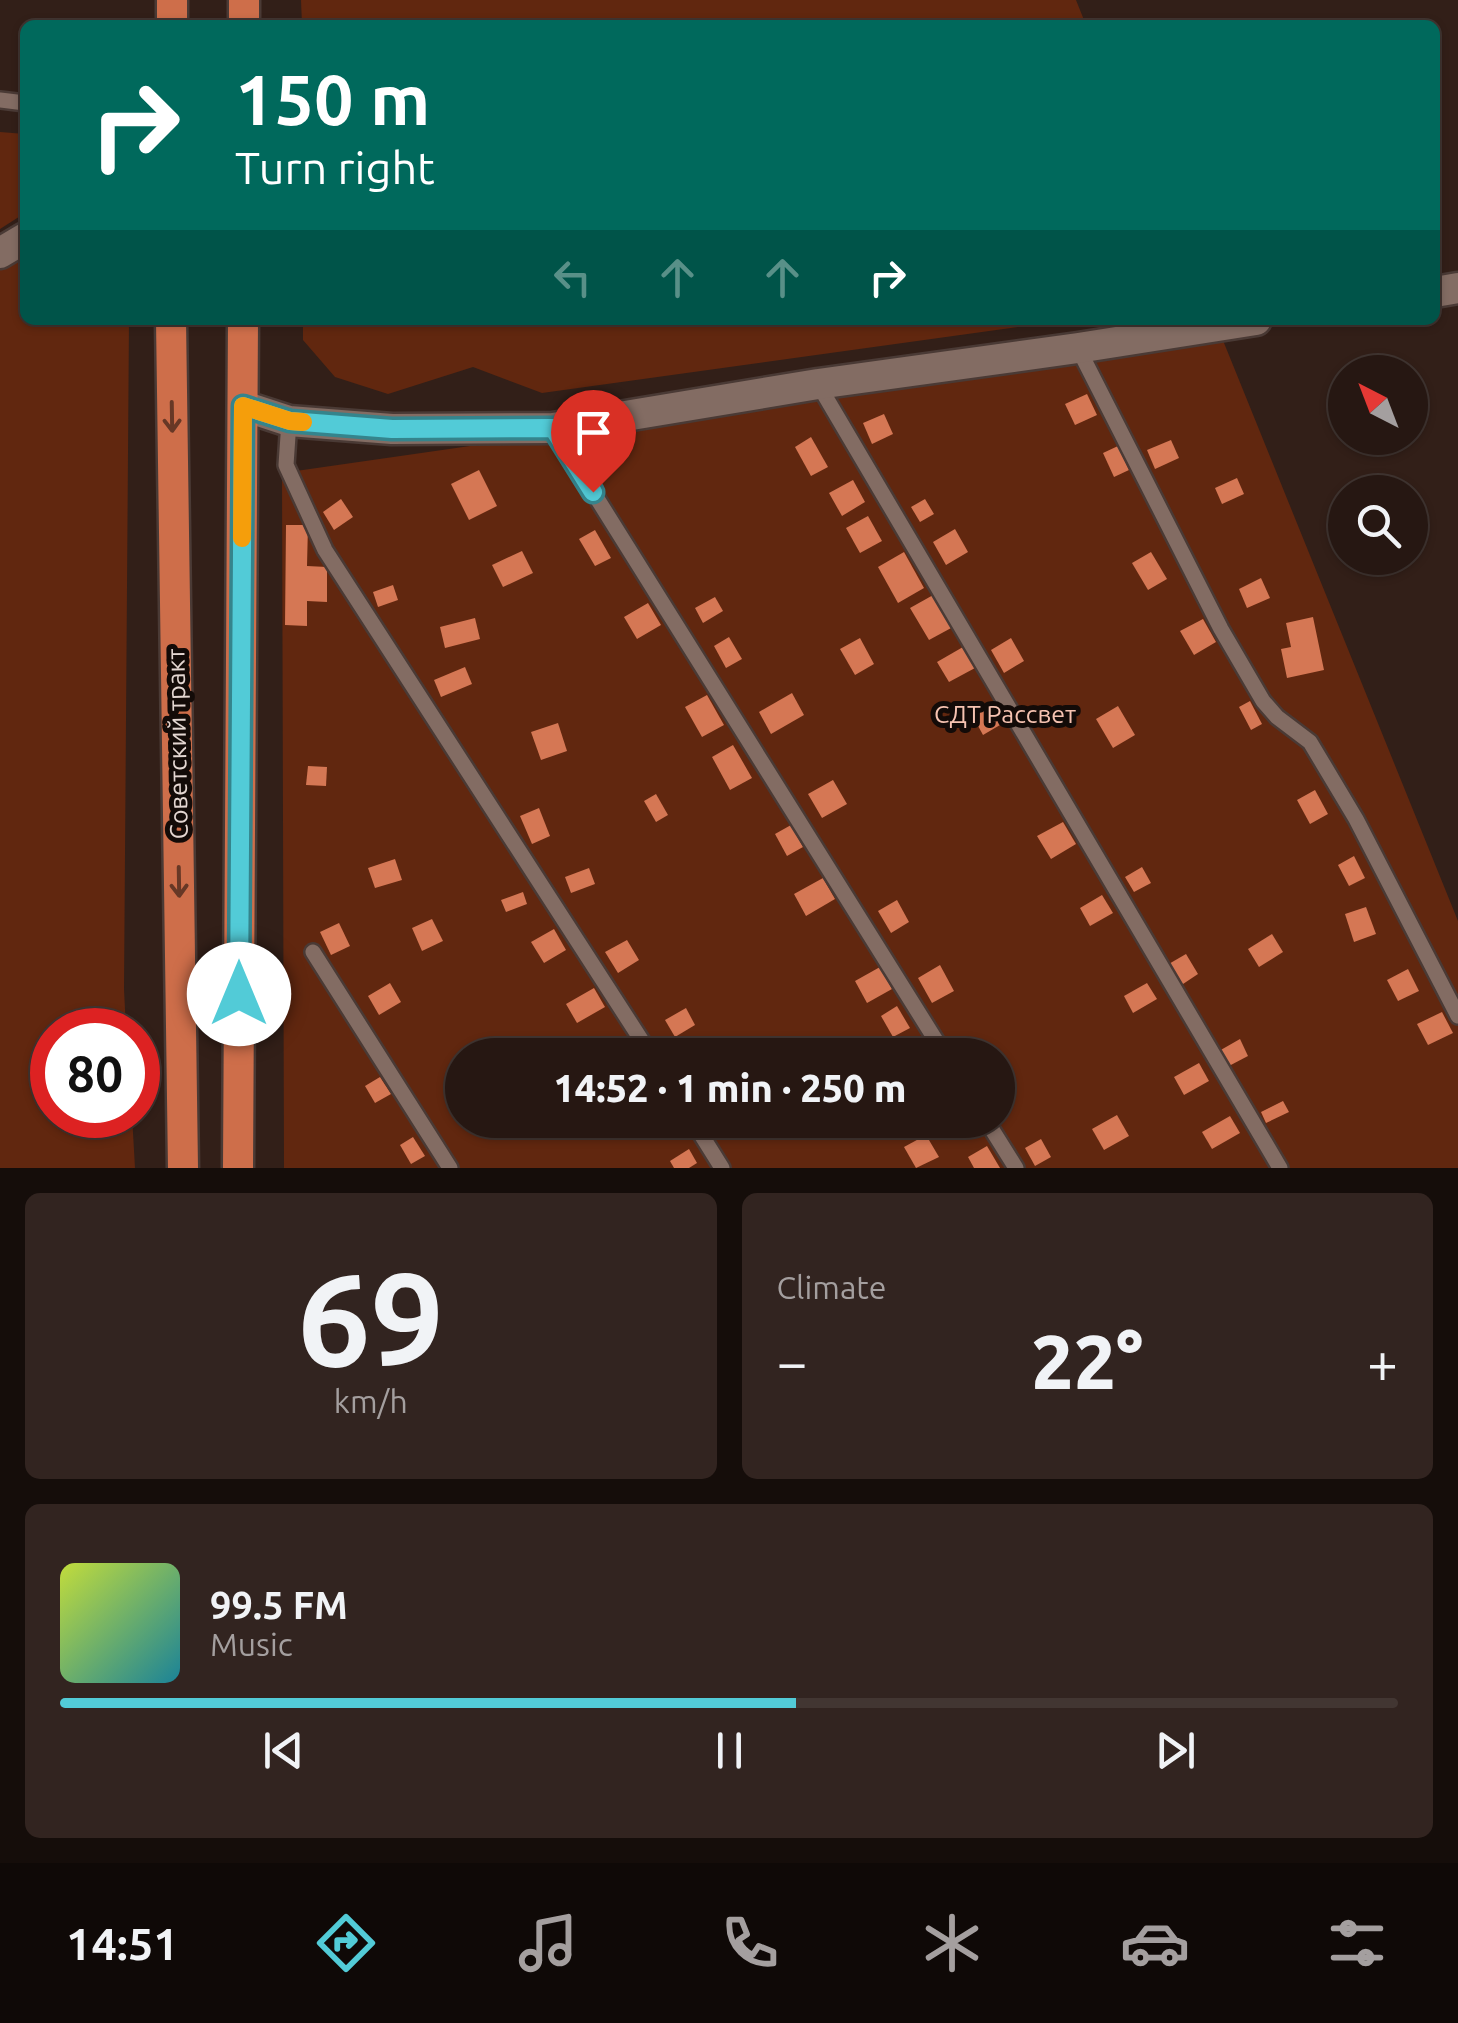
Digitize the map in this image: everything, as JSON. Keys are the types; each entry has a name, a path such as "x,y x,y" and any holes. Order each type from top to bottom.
{"highway":[{"name":"Советский тракт","path":"171,325 183,1168"},
{"path":"238,1168 243,325"}],"street":[{"path":"243,406 290,421 392,429 553,428 818,384 1224,325"}],"lane":[{"path":"1078,348 1221,629 1263,700 1277,717 1310,742 1356,819 1458,1016"},
{"path":"818,384 1280,1168"},
{"path":"290,421 286,464 324,550 640,1038"},
{"path":"553,428 934,1038"},
{"path":"314,952 450,1168"},
{"path":"703,1138 722,1168"},
{"path":"997,1138 1016,1168"}],"green space":[{"path":"301,0 1076,0 1084,20 302,20"},
{"path":"0,132 20,134 20,216 0,229"},
{"path":"20,252 20,325 129,325 125,1008 30,1008 30,1138 133,1138 135,1168 0,1168 0,265"},
{"path":"303,325 1033,325 542,393 473,367 388,394 335,377 303,340"},
{"name":"СДТ Рассвет","path":"1222,338 1458,921 1458,1168 284,1168 282,473"}],"building":[{"path":"1087,394 1097,415 1075,425 1065,404"},
{"path":"884,414 893,434 872,444 863,423"},
{"path":"811,437 828,467 811,476 795,447"},
{"path":"616,438 623,453 591,467 584,452"},
{"path":"1171,440 1179,458 1155,469 1147,450"},
{"path":"1118,446 1129,470 1114,477 1103,453"},
{"path":"479,470 497,506 469,520 451,484"},
{"path":"1237,478 1244,494 1222,504 1215,488"},
{"path":"853,480 865,502 842,516 829,493"},
{"path":"341,499 353,517 334,530 323,512"},
{"path":"925,499 934,514 920,522 911,507"},
{"path":"868,516 882,541 860,553 846,528"},
{"path":"286,525 308,525 307,566 327,567 327,602 307,601 307,626 285,625"},
{"path":"955,529 968,552 946,565 933,542"},
{"path":"595,530 611,558 595,566 579,539"},
{"path":"522,551 533,573 503,587 492,565"},
{"path":"904,552 924,588 898,603 878,567"},
{"path":"1151,552 1167,579 1148,590 1132,563"},
{"path":"1261,578 1270,598 1247,608 1239,589"},
{"path":"393,585 398,600 378,607 373,592"},
{"path":"935,594 953,627 929,640 910,608"},
{"path":"715,597 723,611 703,623 695,608"},
{"path":"648,603 661,625 637,639 624,617"},
{"path":"1313,617 1324,670 1287,678 1281,649 1291,647 1286,623"},
{"path":"475,618 480,639 445,648 440,627"},
{"path":"1203,619 1216,642 1194,655 1180,631"},
{"path":"729,637 742,659 726,668 714,646"},
{"path":"860,638 874,664 855,675 840,649"},
{"path":"1011,638 1024,661 1004,673 991,650"},
{"path":"963,647 975,668 949,682 937,662"},
{"path":"465,667 472,684 441,697 434,680"},
{"path":"792,693 804,715 771,734 759,712"},
{"path":"707,695 724,725 702,737 685,707"},
{"path":"1250,701 1262,724 1251,730 1239,707"},
{"path":"988,703 1000,725 983,735 971,713"},
{"path":"1118,706 1135,735 1113,748 1096,719"},
{"path":"558,723 567,751 541,760 531,732"},
{"path":"733,745 752,778 730,790 712,757"},
{"path":"308,766 327,767 326,786 306,785"},
{"path":"833,780 847,804 822,818 808,794"},
{"path":"1315,790 1328,814 1310,824 1297,800"},
{"path":"656,794 668,815 656,822 644,801"},
{"path":"539,808 550,836 532,844 520,816"},
{"path":"1063,822 1076,844 1051,859 1037,836"},
{"path":"791,825 803,847 787,856 775,834"},
{"path":"1354,856 1365,878 1349,886 1338,865"},
{"path":"395,859 402,880 375,888 368,868"},
{"path":"1142,867 1151,883 1134,892 1125,877"},
{"path":"589,868 595,884 571,893 565,877"},
{"path":"823,878 835,899 806,916 794,894"},
{"path":"523,892 527,904 506,912 501,900"},
{"path":"1102,895 1113,913 1090,926 1080,908"},
{"path":"897,900 909,922 891,933 878,911"},
{"path":"1366,907 1376,934 1354,942 1345,914"},
{"path":"432,919 443,941 422,951 412,928"},
{"path":"339,923 350,946 331,955 320,932"},
{"path":"554,929 566,950 544,963 531,942"},
{"path":"1272,934 1283,952 1259,967 1248,949"},
{"path":"627,940 639,960 618,973 605,952"},
{"path":"1186,954 1198,974 1180,986 1167,965"},
{"path":"940,965 954,991 932,1003 918,978"},
{"path":"880,967 892,989 867,1003 855,981"},
{"path":"1408,969 1419,991 1398,1001 1387,980"},
{"path":"390,983 401,1002 379,1015 368,996"},
{"path":"1147,983 1157,999 1133,1013 1124,996"},
{"path":"594,988 605,1007 577,1023 566,1004"},
{"path":"897,1006 910,1028 893,1037 881,1016"},
{"path":"686,1008 695,1025 675,1037 665,1020"},
{"path":"1442,1012 1453,1033 1428,1045 1417,1024"},
{"path":"1240,1039 1248,1056 1227,1067 1219,1051"},
{"path":"1199,1063 1209,1081 1184,1095 1174,1077"},
{"path":"380,1077 391,1094 375,1103 365,1086"},
{"path":"1283,1101 1289,1112 1266,1123 1261,1112"},
{"path":"1117,1115 1129,1136 1104,1150 1092,1129"},
{"path":"1230,1116 1240,1133 1212,1149 1202,1132"},
{"path":"413,1137 425,1156 411,1164 400,1145"},
{"path":"928,1138 939,1157 916,1168 904,1147"},
{"path":"1041,1139 1051,1157 1035,1166 1025,1148"},
{"path":"987,1146 1000,1168 974,1168 968,1157"},
{"path":"689,1149 697,1163 689,1168 674,1168 670,1161"}],"slow traffic":[{"path":"242,538 243,406 303,422"}],"route":[{"path":"239,994 243,406 290,421 392,429 553,428 593,492"}]}
